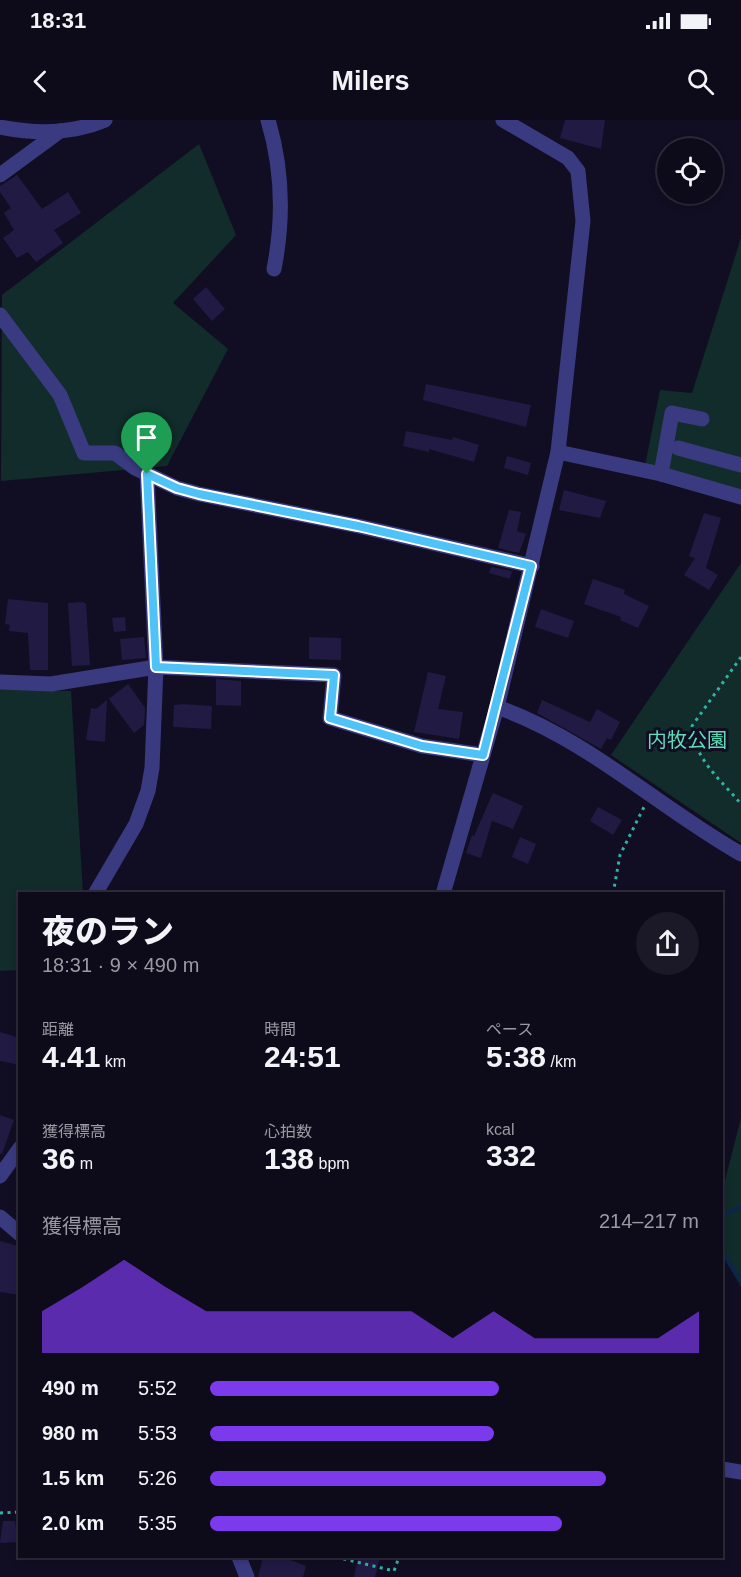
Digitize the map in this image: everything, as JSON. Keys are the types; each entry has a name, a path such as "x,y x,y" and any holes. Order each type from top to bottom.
{"street":[{"path":"0,127 35,132 60,131 89,127 105,120"},
{"path":"268,120 277,154 281,194 280,238 274,269"},
{"path":"444,892 497,707 558,453 583,221 578,171 568,158 503,120"},
{"path":"0,176 60,131"},
{"path":"0,315 60,395 84,453 115,453 147,474 177,488 199,494 358,526 531,566"},
{"path":"661,474 672,413 702,419"},
{"path":"678,448 741,465"},
{"path":"558,453 661,474 741,497"},
{"path":"96,892 136,824 148,791 155,728 156,667 147,474"},
{"path":"0,682 51,684 156,667 334,675 330,718 422,746 483,755"},
{"path":"497,707 600,758 708,835 741,854"},
{"path":"0,1176 18,1151"},
{"path":"0,1217 18,1232"},
{"path":"723,1469 741,1472"},
{"path":"239,1558 247,1577"}],"path":[{"path":"741,657 692,726 692,736 703,760 741,804"},
{"path":"613,892 620,855 650,793"},
{"path":"0,1514 18,1512"},
{"path":"340,1558 394,1572 399,1558"}],"green space":[{"path":"199,144 236,235 173,303 228,349 167,466 1,481 2,295"},
{"path":"741,238 741,499 644,471 660,390 692,393"},
{"name":"内牧公園","path":"741,563 741,843 611,755"},
{"path":"0,689 71,691 83,892 18,892 18,970 0,971"},
{"path":"741,1118 741,1287 723,1253 723,1188"}],"building":[{"path":"565,120 605,120 601,149 560,138"},
{"path":"17,175 42,209 68,192 81,213 54,230 63,243 36,262 28,252 17,258 3,238 14,230 4,213 11,208 0,192 0,186"},
{"path":"206,287 225,309 212,321 193,299"},
{"path":"426,384 531,405 526,427 423,400"},
{"path":"406,431 452,440 453,437 479,445 474,462 429,449 429,452 403,446"},
{"path":"507,456 531,463 528,475 504,468"},
{"path":"564,490 606,501 600,518 559,510"},
{"path":"509,510 521,512 517,531 526,534 519,553 498,548"},
{"path":"704,513 721,518 706,568 718,575 709,590 684,575 695,558 689,556"},
{"path":"491,567 512,571 510,579 489,573"},
{"path":"593,579 625,590 624,594 649,606 638,628 620,620 621,617 584,604"},
{"path":"8,599 48,603 48,670 30,670 28,633 9,631 10,625 5,624"},
{"path":"83,602 86,604 90,665 72,666 68,603"},
{"path":"541,609 574,621 568,638 535,627"},
{"path":"125,617 126,631 114,632 112,618"},
{"path":"144,637 146,658 122,660 120,639"},
{"path":"309,637 341,638 341,660 309,659"},
{"path":"428,672 446,676 438,709 463,712 459,739 414,732"},
{"path":"216,679 241,681 241,706 216,705"},
{"path":"128,684 145,708 144,725 134,733 109,699"},
{"path":"107,700 105,742 86,740 91,708 96,709"},
{"path":"542,700 590,722 597,709 620,722 611,740 607,738 601,749 537,713"},
{"path":"174,705 212,706 211,729 173,727"},
{"path":"493,793 523,806 513,829 492,821 481,858 466,853 472,835 474,836"},
{"path":"598,807 622,820 613,835 590,821"},
{"path":"520,837 536,844 528,864 512,857"},
{"path":"0,1032 18,1037 18,1065 0,1061"},
{"path":"0,1115 14,1120 2,1154 0,1154"},
{"path":"0,1241 18,1246 18,1295 0,1292"},
{"path":"3,1521 15,1521 18,1542 0,1543"},
{"path":"263,1558 286,1558 306,1566 303,1577 258,1577"},
{"path":"358,1558 380,1558 375,1577 354,1577"}],"waterway":[{"path":"723,1214 741,1208"},
{"path":"723,1253 741,1282"}],"route":[{"path":"147,474 177,488 199,494 358,526 531,566 483,755 422,746 330,718 334,675 156,667 147,474"}]}
